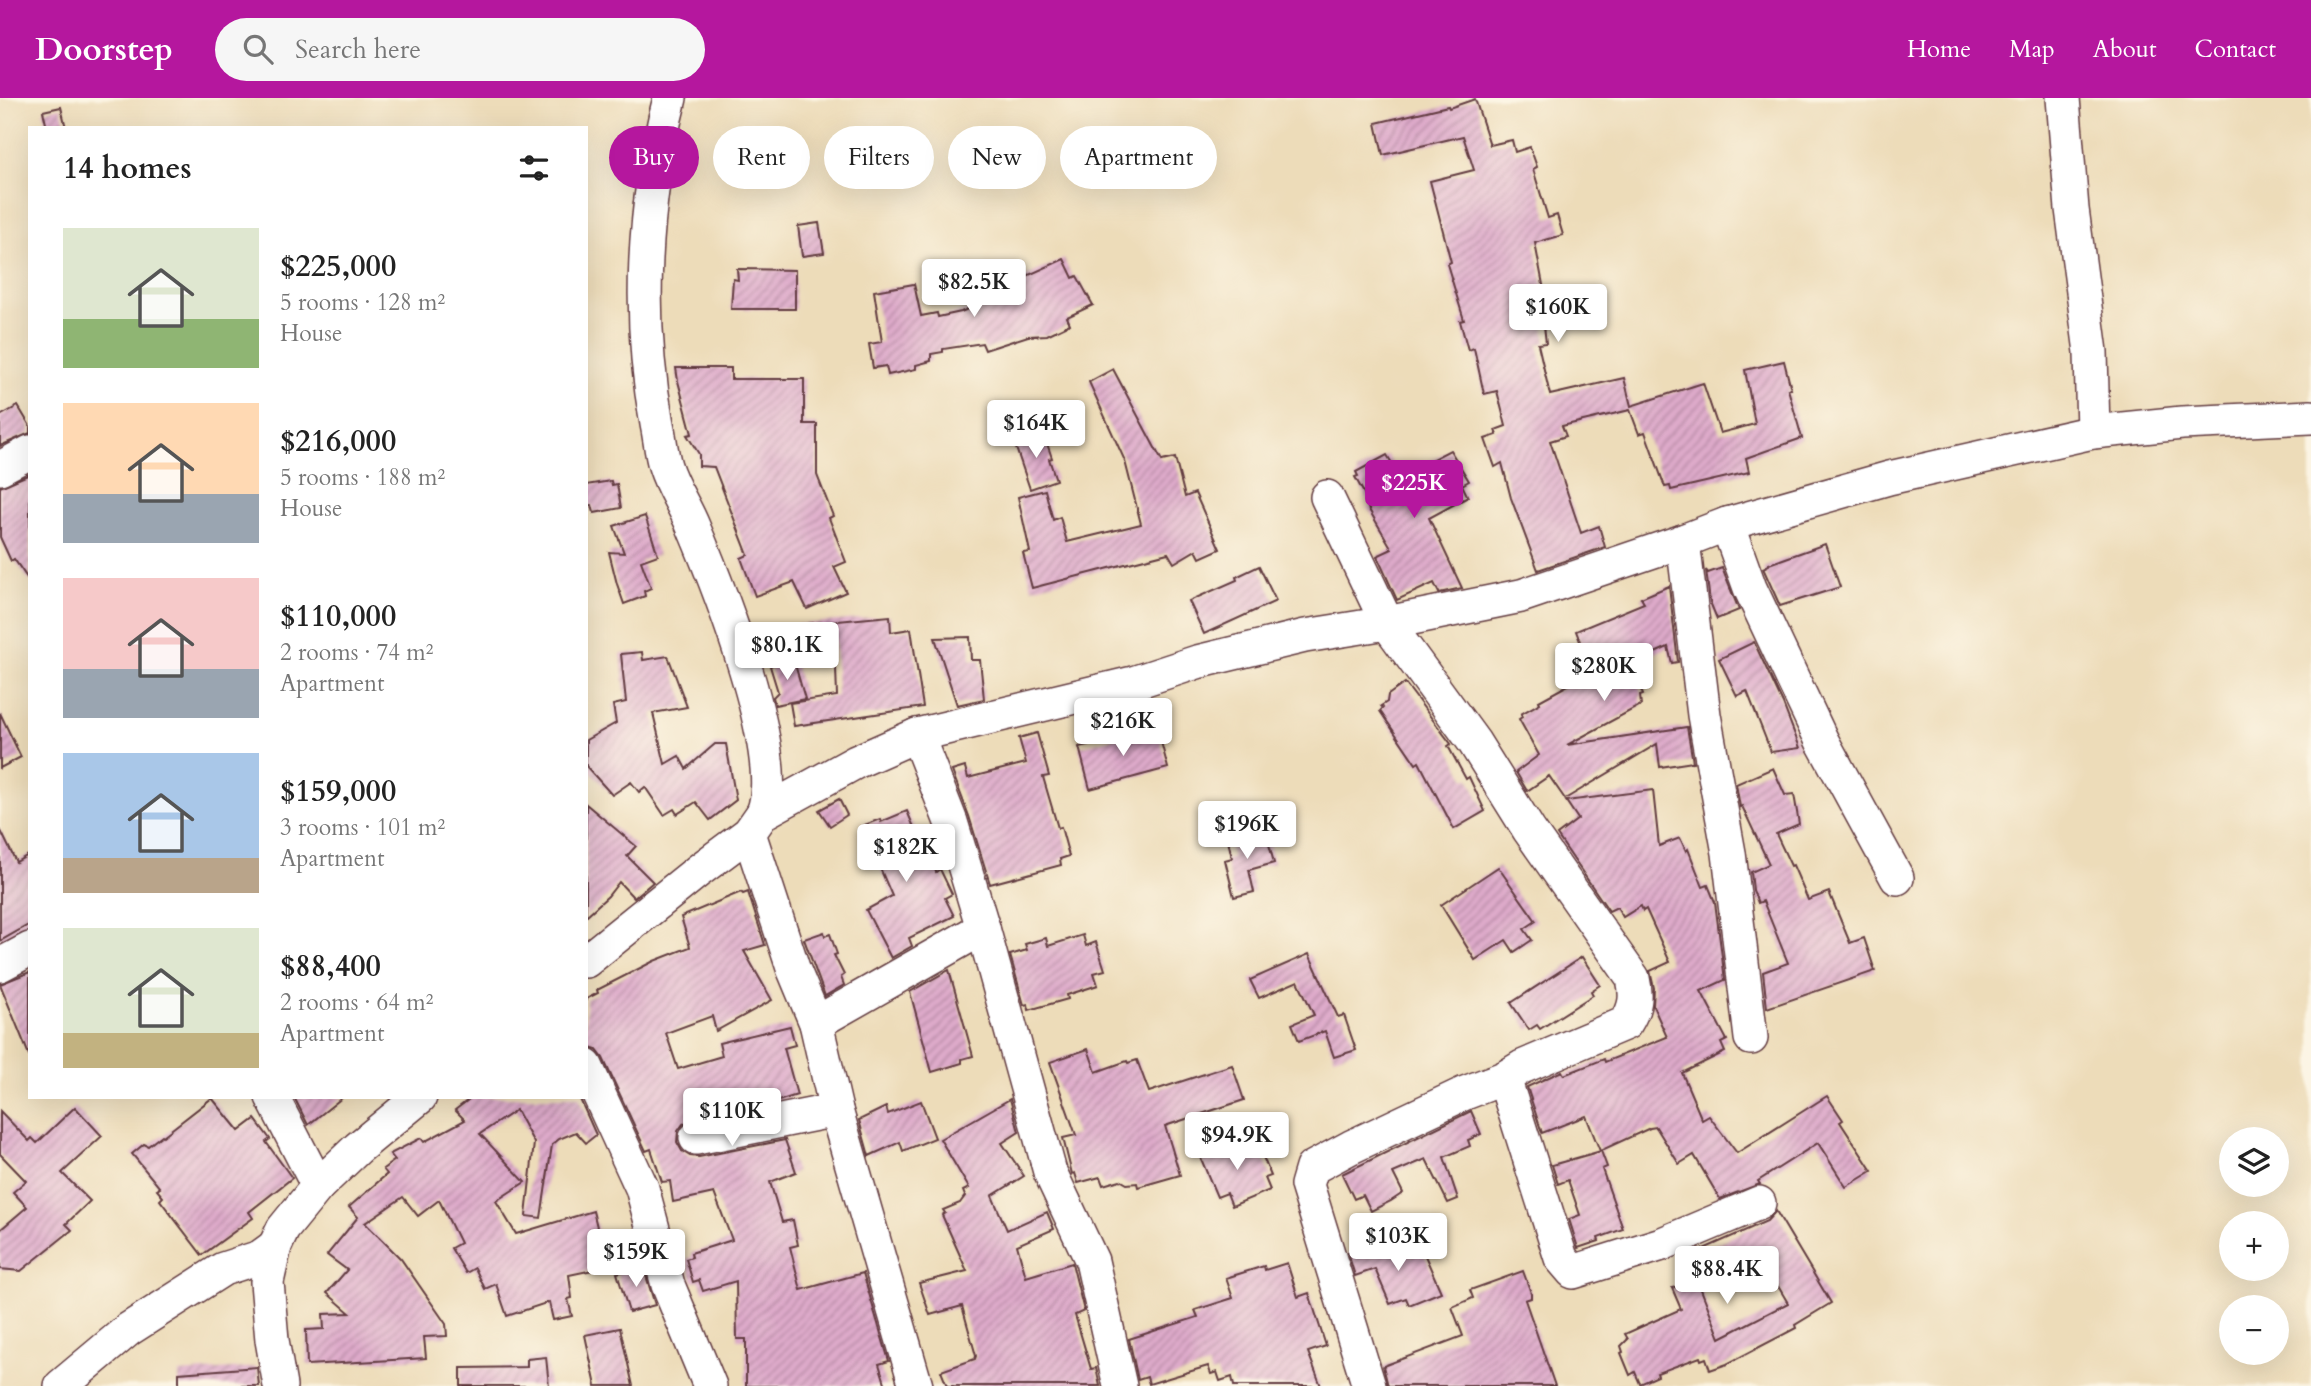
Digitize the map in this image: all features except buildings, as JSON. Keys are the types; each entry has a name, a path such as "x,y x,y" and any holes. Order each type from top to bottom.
{"street":[{"path":"670,98 654,183 647,239 647,366 665,466 706,558 744,664 758,718 767,776 768,800 756,823 793,968 816,1023 836,1110 916,1386"},
{"path":"2063,98 2072,209 2091,352 2093,432"},
{"path":"588,959 756,823 856,762 917,735 1133,683 1196,662 1305,636 1521,596 1727,524 1889,478 2093,432 2182,423 2311,417"},
{"path":"0,468 28,453"},
{"path":"1327,497 1387,622 1474,741 1529,830 1633,978 1637,995 1634,1010 1626,1023 1423,1112 1312,1168 1307,1185 1369,1386"},
{"path":"1727,524 1750,589 1822,741 1897,878"},
{"path":"1683,541 1704,715 1729,852 1751,1038"},
{"path":"917,735 945,803 984,928 1050,1172 1093,1261 1120,1386"},
{"path":"816,1023 984,928"},
{"path":"0,965 28,950"},
{"path":"588,1070 642,1188 668,1284 710,1386"},
{"path":"1504,1078 1561,1258 1573,1272 1662,1244 1759,1203"},
{"path":"273,1099 318,1186"},
{"path":"280,1386 272,1340 267,1282 275,1246 283,1229 318,1186 417,1099"},
{"path":"696,1138 836,1110"},
{"path":"61,1386 129,1329 223,1269 260,1257 275,1246"}]}
